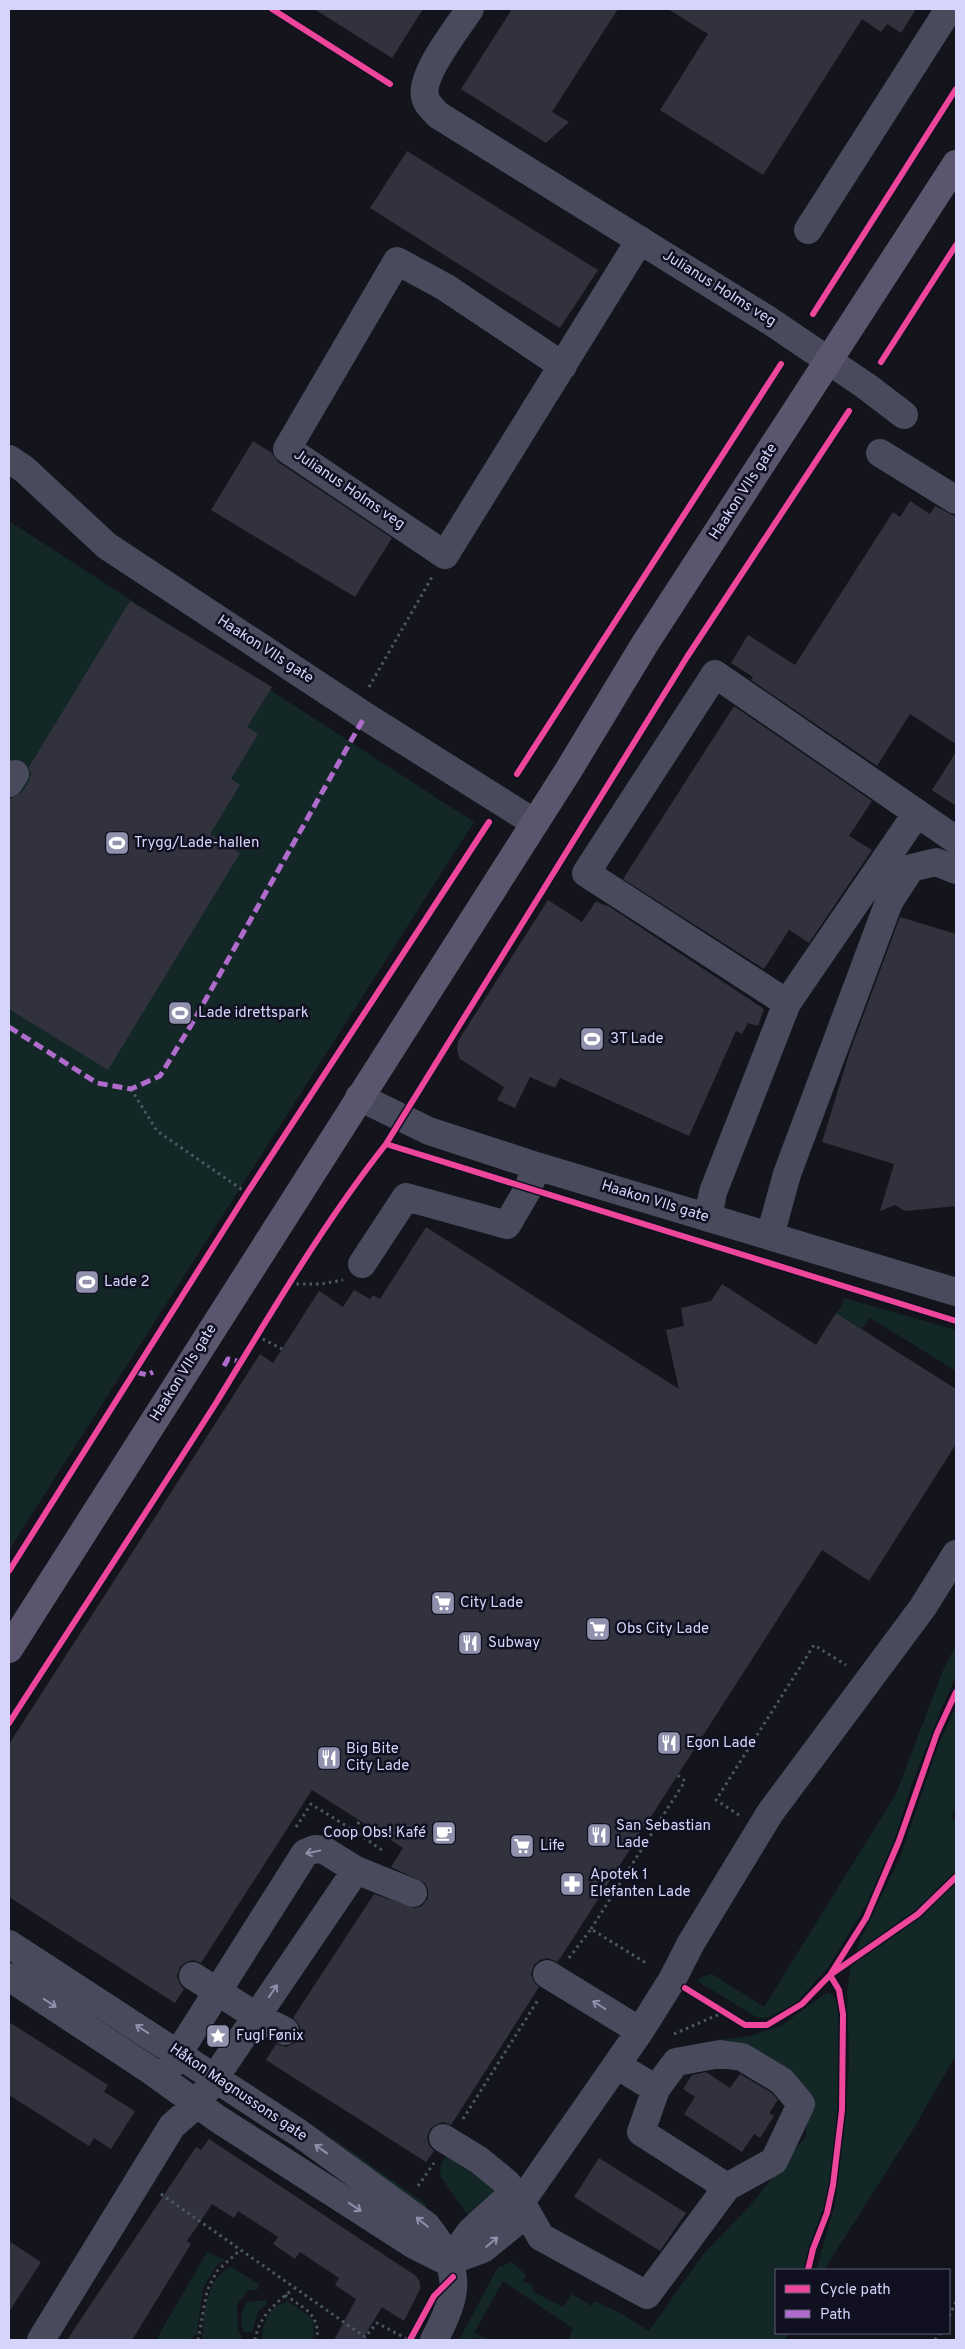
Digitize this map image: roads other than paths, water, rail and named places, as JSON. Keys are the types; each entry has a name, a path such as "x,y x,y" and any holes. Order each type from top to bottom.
{"main road":[{"name":"Haakon VIIs gate","path":"9,1649 535,823 646,642 956,164"}],"street":[{"name":"Julianus Holms veg","path":"470,9 426,80 424,95 428,104 438,115 797,339 904,415"},
{"path":"808,230 949,9"},
{"path":"563,366 640,240"},
{"name":"Julianus Holms veg","path":"397,261 446,287 563,366 445,555 287,449 397,261"},
{"path":"880,453 956,500"},
{"name":"Haakon VIIs gate","path":"9,460 24,469 107,546 356,710 535,823"},
{"path":"787,1003 586,873 715,674 956,840"},
{"path":"708,1218 713,1192 787,1003 917,813"},
{"path":"770,1236 787,1174 889,902 911,868 936,862 956,870"},
{"name":"Haakon VIIs gate","path":"359,1097 430,1131 536,1166 956,1292"},
{"path":"362,1264 406,1197 507,1226 528,1189 536,1166"},
{"path":"448,2262 484,2249 516,2222 521,2202 618,2066 672,1980 690,1943 770,1813 923,1607 956,1554"},
{"path":"162,2079 305,1853 315,1849 324,1850 356,1870 413,1893"},
{"path":"41,2340 172,2126 197,2104 214,2076 356,1870"},
{"name":"Håkon Magnussons gate","path":"9,1944 299,2133 426,2225 440,2243 448,2262 453,2277 454,2292 446,2316 424,2336"},
{"path":"192,1976 256,2016 285,2031"},
{"name":"Håkon Magnussons gate","path":"9,1977 162,2079 218,2119 414,2245 448,2262"},
{"path":"551,1977 640,2031"},
{"path":"439,2149 479,2160 507,2183 521,2202 541,2237 647,2295 727,2187 774,2162 801,2104 782,2081 742,2057 720,2054 676,2062 656,2089 641,2132 727,2187"},
{"path":"618,2066 656,2089"}],"place":[{"name":"Trygg/Lade-hallen","path":"117,843"},
{"name":"Lade idrettspark","path":"180,1013"},
{"name":"3T Lade","path":"592,1039"},
{"name":"Lade 2","path":"87,1282"},
{"name":"City Lade","path":"443,1603"},
{"name":"Obs City Lade","path":"598,1629"},
{"name":"Subway","path":"470,1643"},
{"name":"Egon Lade","path":"669,1743"},
{"name":"Big Bite City Lade","path":"329,1758"},
{"name":"Coop Obs! Kafé","path":"444,1833"},
{"name":"San Sebastian Lade","path":"599,1835"},
{"name":"Life","path":"522,1846"},
{"name":"Apotek 1 Elefanten Lade","path":"572,1884"},
{"name":"Fugl Fønix","path":"218,2036"}]}
